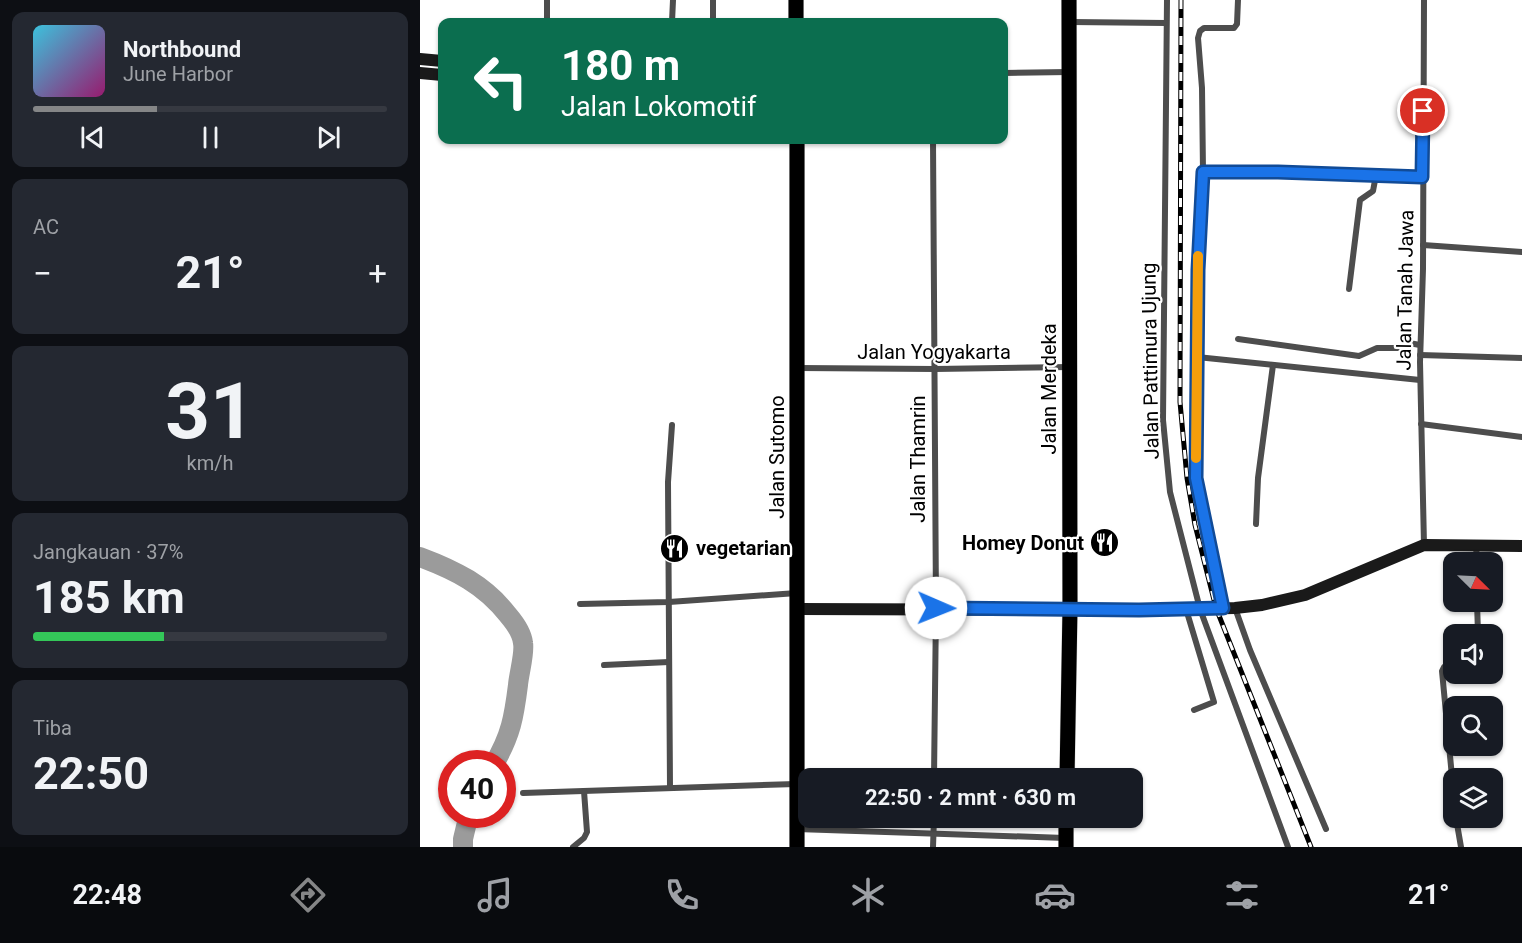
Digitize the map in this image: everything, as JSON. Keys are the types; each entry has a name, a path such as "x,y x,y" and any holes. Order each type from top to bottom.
{"main road":[{"path":"796,0 796,18"},
{"name":"Jalan Merdeka","path":"1067,768 1070,609 1069,0"},
{"name":"Jalan Sutomo","path":"797,144 797,847"}],"street":[{"path":"547,0 548,18"},
{"path":"672,18 673,0"},
{"path":"713,0 713,18"},
{"name":"Jalan Pattimura Ujung","path":"1167,0 1163,420 1170,492 1200,609 1287,847"},
{"path":"1238,0 1237,24 1234,28 1204,28 1199,34 1203,172 1198,270 1196,478 1229,608 1250,651 1326,830"},
{"name":"Jalan Tanah Jawa","path":"1424,0 1420,345 1424,545"},
{"path":"1069,22 1166,22"},
{"path":"420,59 438,61"},
{"path":"1008,73 1069,72"},
{"path":"420,73 438,75"},
{"name":"Jalan Thamrin","path":"933,144 936,608 934,768"},
{"path":"1203,172 1422,177"},
{"path":"1349,290 1360,200 1374,190 1376,176"},
{"path":"1422,245 1522,252"},
{"path":"1238,339 1359,356 1377,348 1400,348 1409,343 1420,345"},
{"path":"1420,355 1522,358"},
{"path":"1197,357 1420,380"},
{"path":"1256,524 1258,478 1273,365"},
{"name":"Jalan Yogyakarta","path":"798,368 1070,367"},
{"path":"1421,424 1522,438"},
{"path":"669,788 668,482 672,425"},
{"path":"580,604 798,601 936,608 1229,608 1262,605 1305,595 1424,545 1522,546"},
{"path":"1476,545 1476,552"},
{"path":"1186,609 1214,702 1194,710"},
{"path":"604,665 669,662"},
{"path":"1443,684 1451,768"},
{"path":"523,793 797,784"},
{"path":"573,847 584,838 587,832 584,791"},
{"path":"933,847 934,828"},
{"path":"1458,828 1461,847"},
{"path":"797,829 1066,842"}],"waterway":[{"path":"420,557 457,573 479,587 499,604 521,635 523,652 513,716 501,750"},
{"path":"463,847 466,828"}],"railway":[{"path":"1181,0 1180,402 1187,478 1195,525 1216,608 1311,847"}],"slow traffic":[{"path":"1196,458 1198,256"}],"place":[{"name":"Homey Donut","path":"1105,543"},
{"name":"vegetarian","path":"675,548"}],"route":[{"path":"936,608 1139,610 1223,608 1196,478 1198,270 1203,172 1422,177 1423,111"}]}
